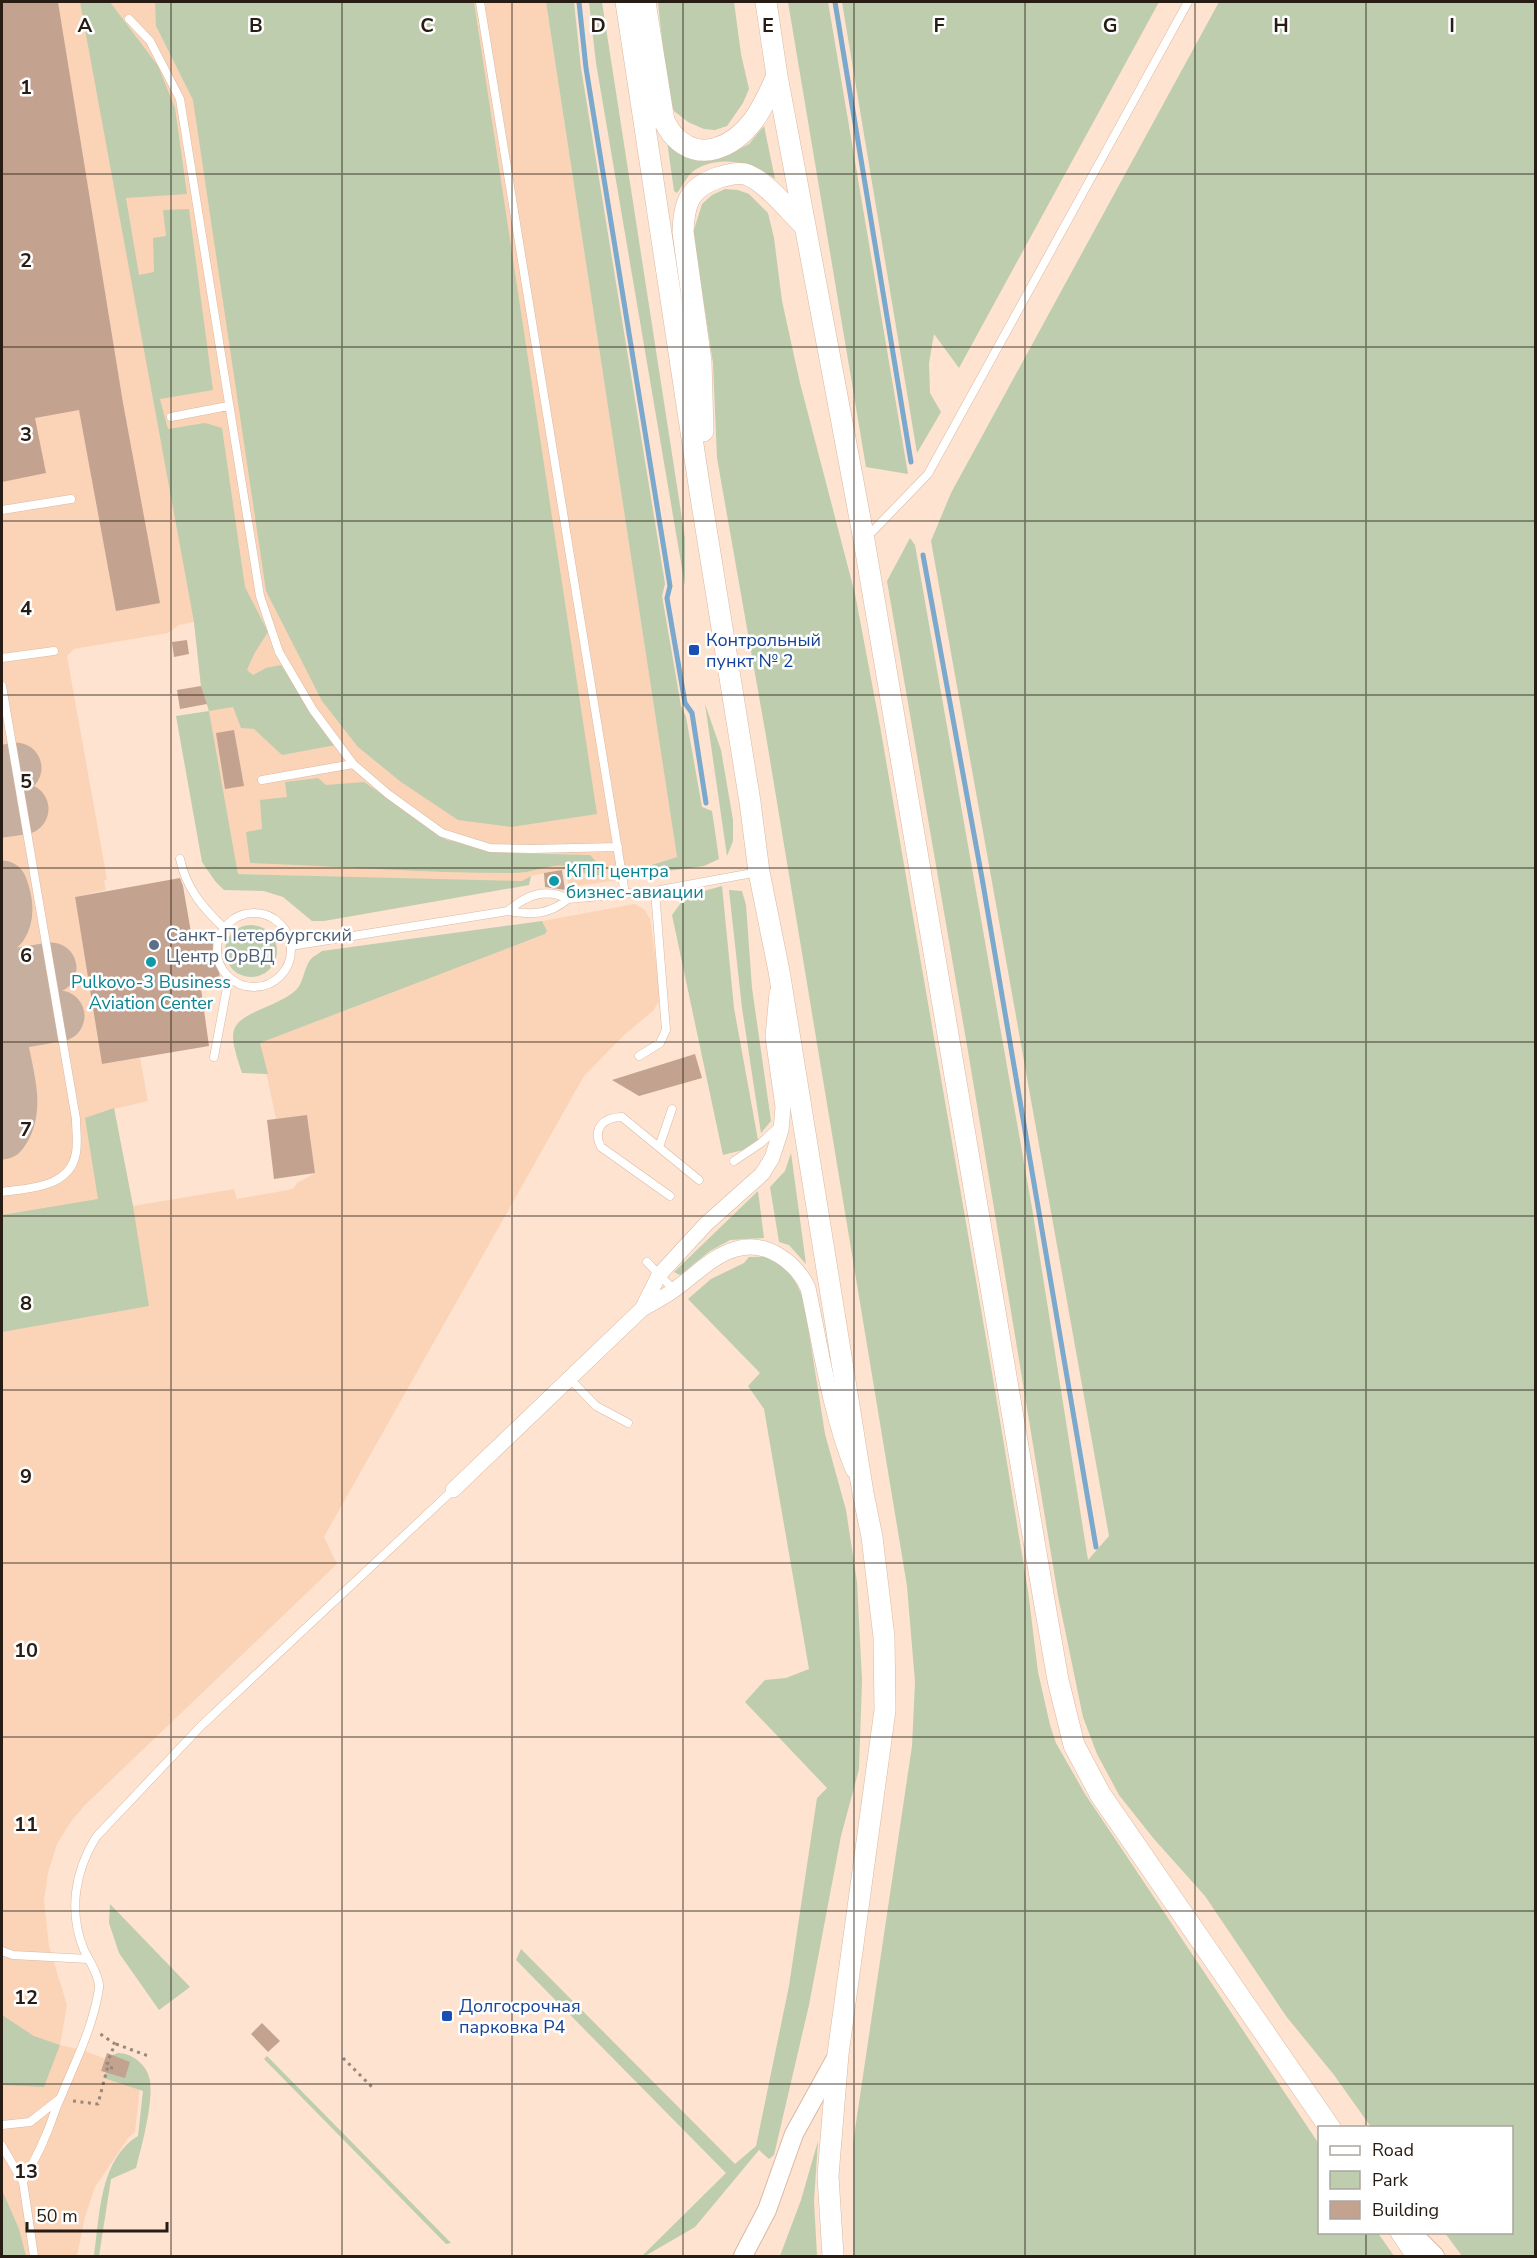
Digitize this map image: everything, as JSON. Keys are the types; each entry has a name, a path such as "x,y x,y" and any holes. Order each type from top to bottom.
{"main road":[{"path":"626,2 759,872 779,971 872,1537 884,1637 885,1710 838,2054 828,2176 833,2256"},
{"path":"645,2 664,121 675,137 690,147 705,150 724,148 737,140 754,120 777,76"},
{"path":"766,2 777,76 864,540 1058,1680 1074,1745 1100,1794 1329,2126"},
{"path":"706,525 700,361 683,232 687,202 702,184 729,174 744,174 770,192 805,226"},
{"path":"1402,2234 1417,2256"}],"street":[{"path":"642,1309 659,1275 706,1224 762,1174 772,1158 778,1142 783,1107 773,1037 779,971"},
{"path":"453,1490 642,1309 674,1290 722,1255 746,1246 777,1253 797,1271 808,1288 845,1450 863,1493"},
{"path":"743,2256 767,2210 794,2134 838,2054"},
{"path":"1413,2234 1435,2256"}],"lane":[{"path":"480,2 625,894"},
{"path":"864,540 928,474 1188,2"},
{"path":"129,19 150,41 180,99 260,596 279,652 313,710 353,764 388,794 442,833 490,848 618,847"},
{"path":"171,417 228,406"},
{"path":"2,510 71,499"},
{"path":"2,658 54,651"},
{"path":"2,686 76,1119 76,1152 71,1169 60,1178 44,1185 2,1192"},
{"path":"262,780 353,764"},
{"path":"180,859 183,874 200,904 224,927"},
{"path":"508,911 522,899 540,894 556,893 568,899 655,891 759,872"},
{"path":"639,1056 660,1043 666,1030 655,891"},
{"path":"291,946 508,911 527,914 542,912 557,909 568,899"},
{"path":"255,912 273,917 286,930 291,946 289,964 278,979 262,986 244,986 229,977 219,962 218,944 224,927 238,916 255,912"},
{"path":"213,1057 229,977"},
{"path":"658,1147 672,1109"},
{"path":"670,1196 601,1147 597,1140 598,1129 605,1120 622,1117 699,1180"},
{"path":"734,1161 761,1143 782,1122"},
{"path":"647,1262 674,1290"},
{"path":"569,1378 596,1407 628,1423"},
{"path":"23,2182 45,2139 90,2028 99,1984 82,1944 77,1920 75,1888 84,1857 96,1837 201,1725 453,1490"},
{"path":"2,1951 13,1955 88,1959"},
{"path":"2,2125 30,2122 60,2099"},
{"path":"2,2146 23,2182 34,2256"}],"path":[{"path":"90,2028 115,2044 151,2057"},
{"path":"60,2099 98,2104 107,2070 111,2071 112,2064 107,2063 115,2044"},
{"path":"344,2058 373,2088"}],"shaded area":[{"path":"2,2 546,2 677,857 623,872 612,881 569,887 565,870 531,876 522,882 238,874 209,711 201,686 194,622 179,625 168,633 74,649 67,656 107,879 104,881 106,890 75,897 102,1064 140,1058 148,1101 114,1109 133,1206 234,1189 237,1199 293,1189 297,1183 315,1173 307,1116 276,1119 260,1043 545,934 547,931 542,921 635,904 645,910 650,919 661,998 653,1011 624,1035 584,1076 324,1537 337,1564 85,1805 57,1844 48,1873 44,1901 49,1946 67,2005 60,2045 82,2050 128,2067 141,2078 135,2132 129,2137 95,2187 85,2217 77,2256 2,2256"}],"green space":[{"path":"80,2 110,2 158,66 175,108 187,194 126,198 139,275 154,272 153,238 166,236 163,210 189,209 213,390 160,399 168,429 205,423 222,428 245,587 268,632 247,670 253,675 266,668 281,665 336,745 282,755 254,729 241,728 233,707 209,711 201,686 194,622"},
{"path":"155,2 474,2 597,814 511,827 458,820 401,782 358,747 322,701 266,591 193,100 156,26"},
{"path":"546,2 574,2 581,68 665,584 662,596 681,706 686,717 702,807 712,811 719,859 704,866 646,874 641,868 677,857"},
{"path":"589,2 602,2 685,538 685,586 596,63"},
{"path":"658,2 734,2 741,54 749,89 743,103 727,126 715,130 704,129 688,122 674,111 668,96"},
{"path":"788,2 828,2 908,474 866,467"},
{"path":"842,2 1159,2 959,368 934,334 929,363 930,393 941,412 917,453"},
{"path":"1219,2 1535,2 1535,2256 1462,2256 1446,2234 1513,2234 1513,2126 1370,2126 1334,2075 1286,2016 1205,1896 1154,1839 1119,1795 1097,1754 1083,1717 1058,1596 887,581 910,538 915,545 1032,1208 1088,1560 1109,1536 931,541 951,493"},
{"path":"764,126 775,179 745,164 711,163 691,173 677,193 674,191 667,141 705,158 738,150 749,144"},
{"path":"725,189 738,190 749,194 768,213 774,238 782,301 800,383 855,594 996,1396 1028,1591 1038,1672 1050,1725 1056,1743 1085,1794 1318,2143 1318,2234 1379,2234 1394,2256 853,2256 853,2143 912,1746 915,1682 907,1586 766,736 717,458 713,363 693,233 702,204 712,195"},
{"path":"705,704 721,750 733,820 733,841 727,856"},
{"path":"209,711 238,874 522,881 531,876 529,885 324,921 312,921 283,897 264,891 224,890 202,862 176,716"},
{"path":"318,778 326,785 364,782 447,840 508,853 590,855 606,872 591,878 580,871 561,865 523,872 479,873 250,863 246,832 262,829 260,800 287,797 285,782"},
{"path":"722,886 734,1008 758,1140 743,1150 723,1155 672,915 686,896"},
{"path":"729,890 742,891 746,905 752,988 771,1121 761,1133 742,1008"},
{"path":"542,921 547,931 545,934 260,1043 268,1074 242,1073 234,1045 235,1028 247,1016 297,989 309,962 322,951"},
{"path":"251,925 261,927 269,933 275,941 277,951 275,961 269,969 261,975 251,977 241,975 233,969 227,961 225,951 227,941 233,933 241,927"},
{"path":"114,1108 149,1306 2,1332 2,1215 98,1199 85,1118"},
{"path":"791,1153 806,1264 789,1245 779,1242 770,1187 785,1171"},
{"path":"758,1191 764,1238 730,1240 710,1251 680,1275 674,1272"},
{"path":"749,1257 767,1257 781,1265 799,1288 804,1301 825,1434 846,1510 857,1582 862,1680 859,1769 841,1836 809,2005 774,2155 769,2159 759,2150 695,2227 642,2256 726,2173 516,1960 521,1949 735,2164 756,2146 789,1986 817,1798 827,1788 745,1702 765,1680 786,1678 809,1669 764,1409 748,1386 760,1373 688,1299 711,1279 744,1263"},
{"path":"110,1904 190,1987 159,2010 119,1953 109,1923"},
{"path":"2,2015 34,2036 60,2045 44,2087 2,2085"},
{"path":"118,2053 129,2055 139,2061 146,2070 150,2081 150,2101 136,2168 111,2179 99,2256 94,2256 100,2207 109,2174 125,2146 138,2136 143,2091 104,2078 112,2055"},
{"path":"267,2056 451,2243 446,2244 264,2059"},
{"path":"818,2141 814,2201 817,2256 780,2256 801,2200"},
{"path":"2,2190 19,2229 26,2256 2,2256"}],"building":[{"path":"2,2 58,2 123,403 160,603 116,611 79,410 35,418 46,473 2,482"},
{"path":"187,640 189,654 174,657 172,642"},
{"path":"201,686 207,704 180,709 177,690"},
{"path":"234,730 244,786 225,789 216,733"},
{"name":"КПП центра бизнес-авиации","path":"562,870 565,890 545,887 544,873"},
{"name":"Pulkovo-3 Business Aviation Center","path":"180,878 193,944 215,943 220,979 200,981 209,1046 102,1064 75,897"},
{"path":"695,1054 702,1078 639,1096 612,1080"},
{"path":"307,1115 315,1173 274,1179 267,1120"},
{"path":"262,2023 280,2041 268,2052 251,2034"},
{"path":"107,2053 130,2062 125,2078 101,2071"}],"waterway":[{"path":"579,2 586,68 670,586 667,598 685,703 692,713 706,803"},
{"path":"835,2 911,462"},
{"path":"923,555 982,878 1096,1547"}],"taxiway":[{"path":"2,771 16,768"},
{"path":"2,812 23,809"},
{"path":"2,886 7,907 2,927"},
{"path":"2,976 51,968"},
{"path":"2,1026 59,1016"},
{"path":"2,1041 12,1101 8,1124 2,1134"}],"place":[{"name":"Контрольный пункт № 2","path":"694,650"},
{"name":"КПП центра бизнес-авиации","path":"554,881"},
{"name":"Санкт-Петербургский Центр ОрВД","path":"154,945"},
{"name":"Pulkovo-3 Business Aviation Center","path":"151,962"},
{"name":"Долгосрочная парковка P4","path":"447,2016"}]}
